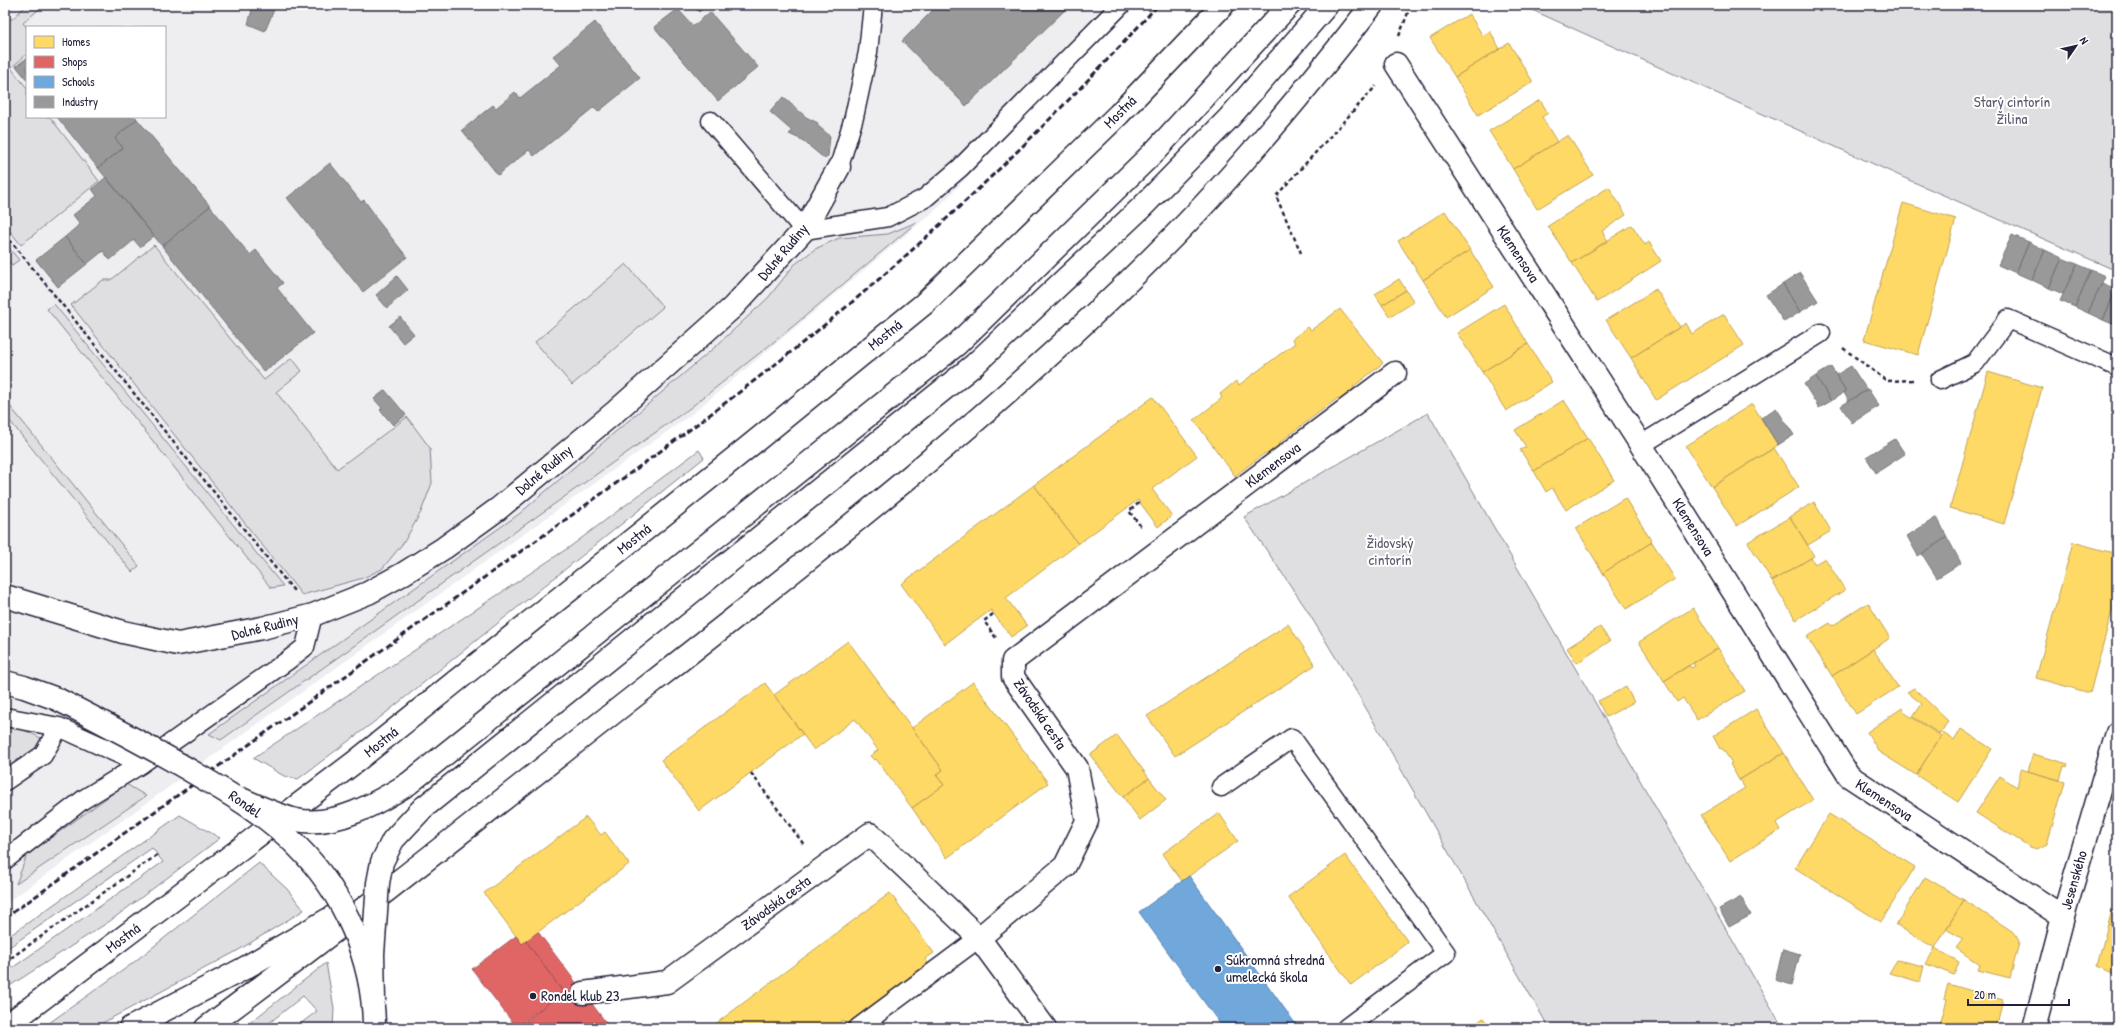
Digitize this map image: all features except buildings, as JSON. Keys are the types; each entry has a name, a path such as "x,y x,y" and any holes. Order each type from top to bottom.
{"main road":[{"name":"Mostná","path":"5,1027 355,762 747,448 925,302 1119,114 1223,5"},
{"path":"239,798 297,820 314,820 347,815 365,809 408,784 956,344 1156,150 1288,5"},
{"path":"374,1001 373,954 378,883 386,852 393,840 422,808 530,724 974,365 1142,207 1229,118 1327,5"},
{"path":"206,1028 304,955 825,547 1003,397 1099,309 1176,234 1260,142 1372,5"},
{"name":"Klemensova","path":"1396,64 1641,445 1849,776 2064,917"},
{"name":"Dolné Rudiny","path":"5,596 123,632 178,644 262,628 313,615 368,593 401,575 444,548 498,509 615,412 733,307 804,230 839,167"},
{"name":"Klemensova","path":"1228,499 1395,373"},
{"name":"Závodská cesta","path":"979,938 1065,866 1087,821 1077,768 1013,677 1013,661 1228,499"},
{"name":"Rondel","path":"5,682 57,699 119,730 239,798 292,841 325,878 348,919 360,947 374,1001 374,1028"},
{"name":"Jesenského","path":"2034,1028 2117,733"},
{"name":"Závodská cesta","path":"584,993 667,982 870,834 979,938 1045,1028"},
{"path":"130,1028 243,969 415,868"}],"lane":[{"name":"Dolné Rudiny","path":"839,167 854,117 868,52 873,5"},
{"path":"711,121 804,230 888,217 925,198 960,168 1121,5"},
{"path":"1940,380 1975,363 2008,319 2117,367"},
{"path":"1641,445 1821,332"},
{"path":"5,860 84,799 142,764 305,647 313,615"},
{"path":"5,717 59,727 142,764"},
{"path":"5,781 43,755 59,727"},
{"path":"1221,787 1292,738 1446,953 1346,1028"},
{"path":"858,1028 979,938"}],"path":[{"path":"1301,253 1276,196 1396,64"},
{"path":"5,234 313,615"},
{"path":"1821,332 1887,380 1940,380"},
{"path":"751,772 822,869"},
{"path":"5,962 157,855"}],"shaded area":[{"path":"5,5 1128,5 938,208 692,414 5,904"}],"green space":[{"path":"27,5 44,5 23,23 26,27 26,55 11,68 26,87 26,118 51,118 99,181 21,245 5,225 5,20 12,19"},
{"name":"Starý cintorín Žilina","path":"1521,5 2117,5 2117,271 1909,180"},
{"path":"917,222 785,333 690,408 221,740 209,734 519,514 715,347 768,298 794,265 815,249 839,238 888,234"},
{"path":"5,243 19,260 12,265 5,257"},
{"path":"154,245 264,380 292,358 302,371 276,392 337,469 407,417 430,448 432,483 421,512 404,542 382,569 363,578 302,595 71,305 103,280 111,280"},
{"path":"626,264 663,307 572,385 535,342"},
{"path":"54,304 283,586 271,588 47,309"},
{"path":"5,400 139,566 132,572 5,415"},
{"name":"Židovský cintorín","path":"1428,413 1783,1028 1549,1028 1359,696 1305,607 1244,517"},
{"path":"699,450 704,458 382,716 298,779 284,776 253,758 571,546"},
{"path":"5,724 16,726 45,740 43,746 5,771"},
{"path":"126,784 146,796 16,884 27,855"},
{"path":"180,815 220,838 110,921 5,989 5,973 163,862 152,848 5,950 5,939"},
{"path":"259,863 287,889 304,910 237,951 93,1028 42,1028 129,966"},
{"path":"326,963 334,1008 333,1028 295,1028 317,1011 303,996 263,1028 243,1028"}],"railway":[{"path":"5,918 583,507 684,434 782,359 878,280 987,181 1057,112 1158,5"}],"place":[{"name":"Súkromná stredná umelecká škola","path":"1218,969"},
{"name":"Rondel klub 23","path":"533,996"}]}
